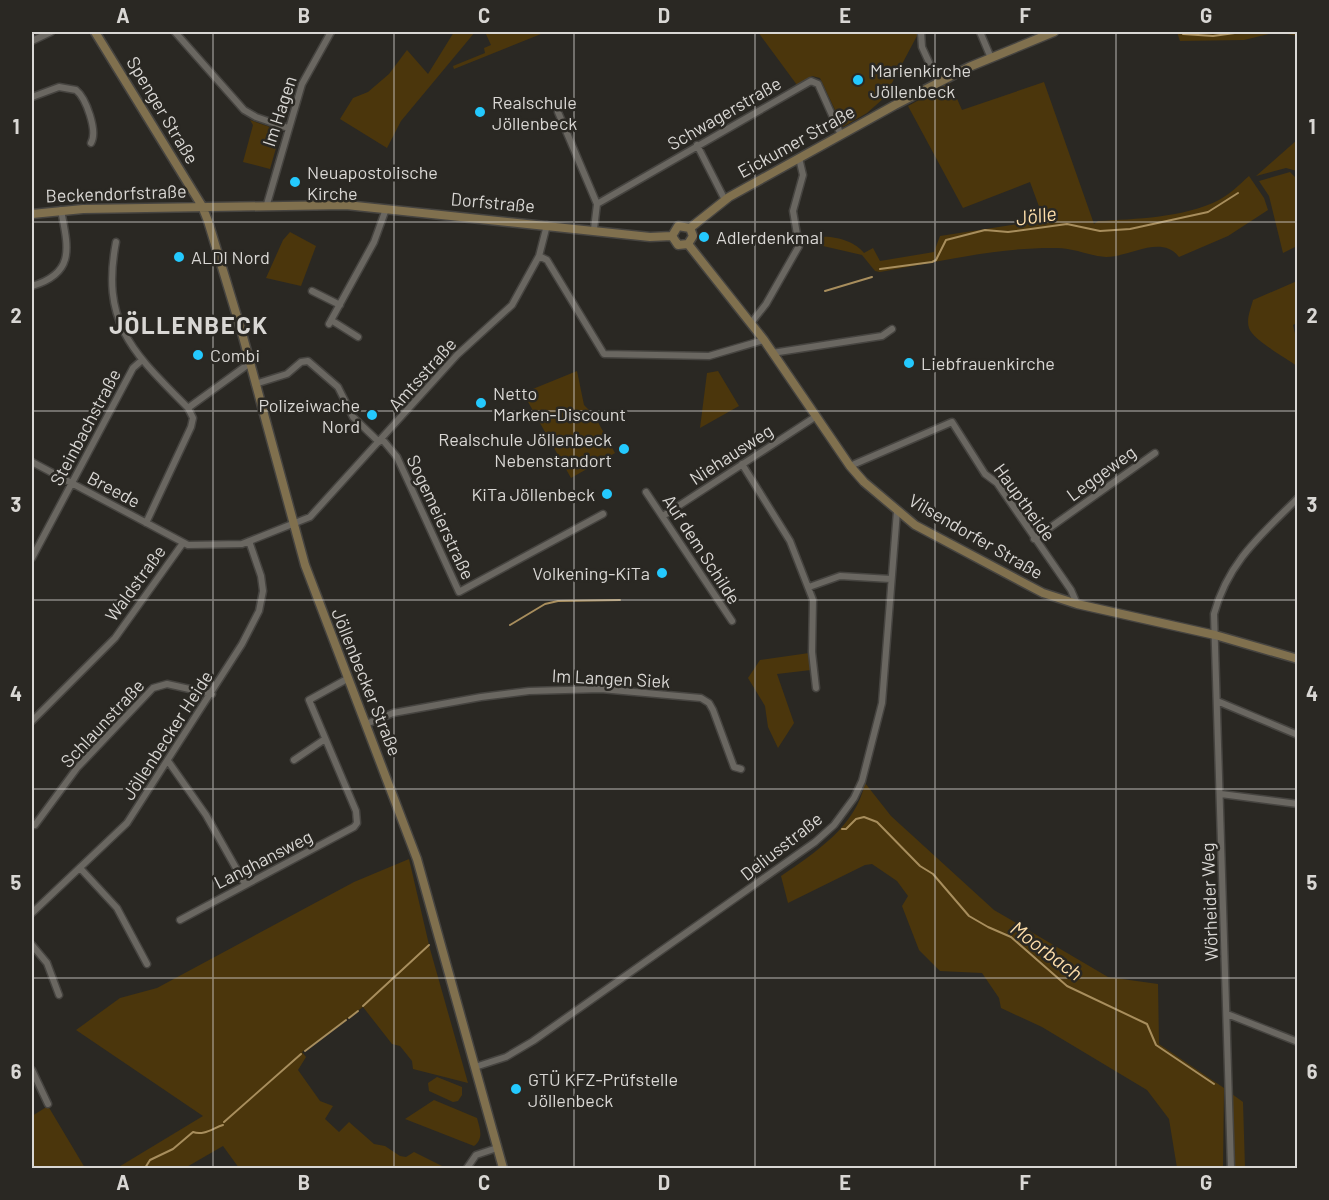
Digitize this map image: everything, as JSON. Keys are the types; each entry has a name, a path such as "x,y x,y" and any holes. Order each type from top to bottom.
{"main road":[{"name":"Spenger Straße","path":"95,32 202,206"},
{"name":"Eickumer Straße","path":"690,228 725,200 938,82 1054,32"},
{"name":"Dorfstraße","path":"202,206 346,205 547,224 650,237 672,236"},
{"name":"Beckendorfstraße","path":"32,214 61,210 202,206"},
{"name":"Jöllenbecker Straße","path":"202,206 250,363 292,525 316,598 417,859 503,1168"},
{"path":"678,226 690,228 693,236 688,244 678,245 672,236 678,226"},
{"name":"Vilsendorfer Straße","path":"688,244 764,340 814,417 850,466 915,525 1043,593 1077,604 1215,635 1298,659"}],"street":[{"path":"32,41 51,32"},
{"path":"175,32 244,110 256,117 288,128"},
{"name":"Im Hagen","path":"267,204 305,77 331,32"},
{"path":"921,32 922,47 938,82"},
{"path":"980,32 991,58"},
{"name":"Schwagerstraße","path":"597,204 812,81 818,84 841,135"},
{"path":"32,97 58,87 76,90 84,99 94,134 91,143"},
{"path":"558,112 597,204 594,229"},
{"path":"697,146 725,200"},
{"path":"751,323 766,304 799,246 793,211 803,175 800,159"},
{"path":"358,337 330,322 374,242 386,209"},
{"path":"32,286 47,281 67,258 68,246 61,210"},
{"name":"Amtsstraße","path":"292,525 315,514 457,355 512,305 539,256 547,224"},
{"name":"Steinbachstraße","path":"32,558 133,368 141,361 128,341 114,300 112,277 116,242"},
{"path":"539,256 547,260 604,354 709,356 764,340"},
{"path":"312,291 340,305"},
{"path":"772,352 882,336 892,328"},
{"path":"141,361 188,408 193,418 191,427 146,523"},
{"path":"255,384 287,374 300,363 308,361 338,387 353,417 381,441"},
{"path":"188,408 250,363"},
{"name":"Niehausweg","path":"663,516 814,417"},
{"name":"Hauptheide","path":"850,466 946,422 957,425 985,474 997,483 1071,590 1077,604"},
{"name":"Sogemeierstraße","path":"381,441 397,457 459,592 603,514"},
{"name":"Leggeweg","path":"1034,539 1155,453"},
{"name":"Breede","path":"32,462 183,543"},
{"path":"742,464 790,541 809,587 815,606 812,652 816,688"},
{"name":"Auf dem Schilde","path":"646,492 732,621"},
{"name":"Wörheider Weg","path":"1231,1168 1214,614 1220,594 1239,558 1298,498"},
{"name":"Deliusstraße","path":"475,1067 506,1057 532,1041 793,859 834,825 854,798 862,781 882,703 897,511"},
{"name":"Waldstraße","path":"32,721 115,638 183,543 195,546 249,541 292,525"},
{"name":"Jöllenbecker Heide","path":"32,913 127,823 242,644 262,601 261,576 249,541"},
{"path":"809,587 840,576 891,579"},
{"path":"294,760 325,739 309,700 347,679"},
{"name":"Schlaunstraße","path":"35,825 77,768 153,688 167,684 212,694"},
{"name":"Im Langen Siek","path":"366,724 401,712 529,691 601,689 701,698 709,703 713,710 734,767 741,769"},
{"path":"1217,701 1298,735"},
{"name":"Langhansweg","path":"180,920 350,831 357,823 356,811 325,739"},
{"path":"168,761 206,815 245,884"},
{"path":"1221,794 1298,804"},
{"path":"80,868 117,908 147,964"},
{"path":"32,945 47,963 59,995"},
{"path":"1227,1014 1298,1042"},
{"path":"32,1070 48,1104"},
{"path":"467,1168 476,1155 497,1148"}],"shaded area":[{"path":"454,32 475,32 401,121 387,148 340,119 353,98 368,92 389,74 407,50 428,74"},
{"path":"485,32 546,32 454,69 453,66 485,53 484,48 491,45"},
{"path":"758,32 919,32 884,98 867,113 843,127 820,78 812,76 797,85"},
{"path":"1177,32 1277,32 1244,40 1180,41"},
{"path":"1277,32 1297,32 1298,36"},
{"path":"1044,82 1094,224 1098,221 1190,211 1219,200 1249,176 1264,198 1268,210 1228,236 1179,257 1172,250 1163,247 1145,248 1106,257 1063,248 1035,248 968,256 880,272 875,271 862,255 810,243 808,240 815,238 838,238 853,244 864,253 873,248 880,261 934,252 940,236 1044,220 1030,182 963,208 908,106 950,83 962,110"},
{"path":"250,120 270,127 277,133 278,141 270,169 243,162 253,125"},
{"path":"1297,140 1297,171 1286,168 1256,176"},
{"path":"1290,172 1297,179 1297,246 1283,253 1269,196 1259,181"},
{"path":"290,232 316,246 301,286 266,278 283,240"},
{"path":"1297,281 1297,323 1293,325 1297,342 1297,366 1257,338 1249,328 1248,321 1253,300"},
{"path":"577,371 584,405 594,415 615,453 571,478 523,393"},
{"path":"718,371 739,406 700,428 707,373"},
{"path":"809,653 811,670 777,674 794,723 778,748 768,727 765,706 748,678 760,660"},
{"path":"865,783 891,816 994,910 1108,977 1158,984 1159,1044 1224,1088 1223,1168 1177,1168 1169,1119 1147,1090 1042,1027 1001,1008 999,998 982,973 940,971 919,950 902,906 908,896 897,881 872,864 865,865 788,903 781,876 821,847 844,825 860,798"},
{"path":"409,859 430,949 468,1083 413,1069 412,1061 400,1046 392,1044 363,1007 302,1052 306,1057 298,1070 320,1101 333,1106 325,1119 339,1132 349,1122 374,1144 385,1146 400,1156 406,1157 414,1152 446,1168 239,1168 223,1146 185,1168 117,1168 203,1116 76,1030 120,998 157,988 354,882"},
{"path":"437,1077 462,1087 462,1095 458,1101 453,1102 429,1091 428,1083"},
{"path":"1232,1094 1243,1102 1245,1168 1235,1168"},
{"path":"434,1100 477,1118 480,1137 474,1146 405,1119"},
{"path":"48,1106 85,1168 32,1168 32,1116"}],"waterway":[{"path":"1183,34 1213,36 1242,32"},
{"name":"Jölle","path":"880,269 932,262 936,260 946,240 985,230 1008,232 1067,224 1100,231 1130,229 1208,212 1238,193"},
{"name":"Jölle","path":"825,291 872,277"},
{"name":"Moorbach","path":"510,625 545,604 558,601 620,600"},
{"name":"Moorbach","path":"842,829 846,829 856,819 864,817 877,822 920,866 933,874 969,916 1011,937 1067,986 1147,1024 1156,1045 1214,1084"},
{"path":"363,1006 429,945"},
{"path":"349,1018 358,1011"},
{"path":"305,1051 346,1020"},
{"path":"224,1122 301,1054"},
{"path":"145,1168 150,1160 173,1149 193,1132 205,1132 223,1125"}],"place":[{"name":"Marienkirche Jöllenbeck","path":"858,80"},
{"name":"Realschule Jöllenbeck","path":"480,112"},
{"name":"Neuapostolische Kirche","path":"295,182"},
{"name":"Adlerdenkmal","path":"704,237"},
{"name":"ALDI Nord","path":"179,257"},
{"name":"Combi","path":"198,355"},
{"name":"Liebfrauenkirche","path":"909,363"},
{"name":"Netto Marken-Discount","path":"481,403"},
{"name":"Polizeiwache Nord","path":"372,415"},
{"name":"Realschule Jöllenbeck Nebenstandort","path":"624,449"},
{"name":"KiTa Jöllenbeck","path":"607,494"},
{"name":"Volkening-KiTa","path":"662,573"},
{"name":"GTÜ KFZ-Prüfstelle Jöllenbeck","path":"516,1089"}],"district":[{"name":"JÖLLENBECK","path":"189,324"}]}
